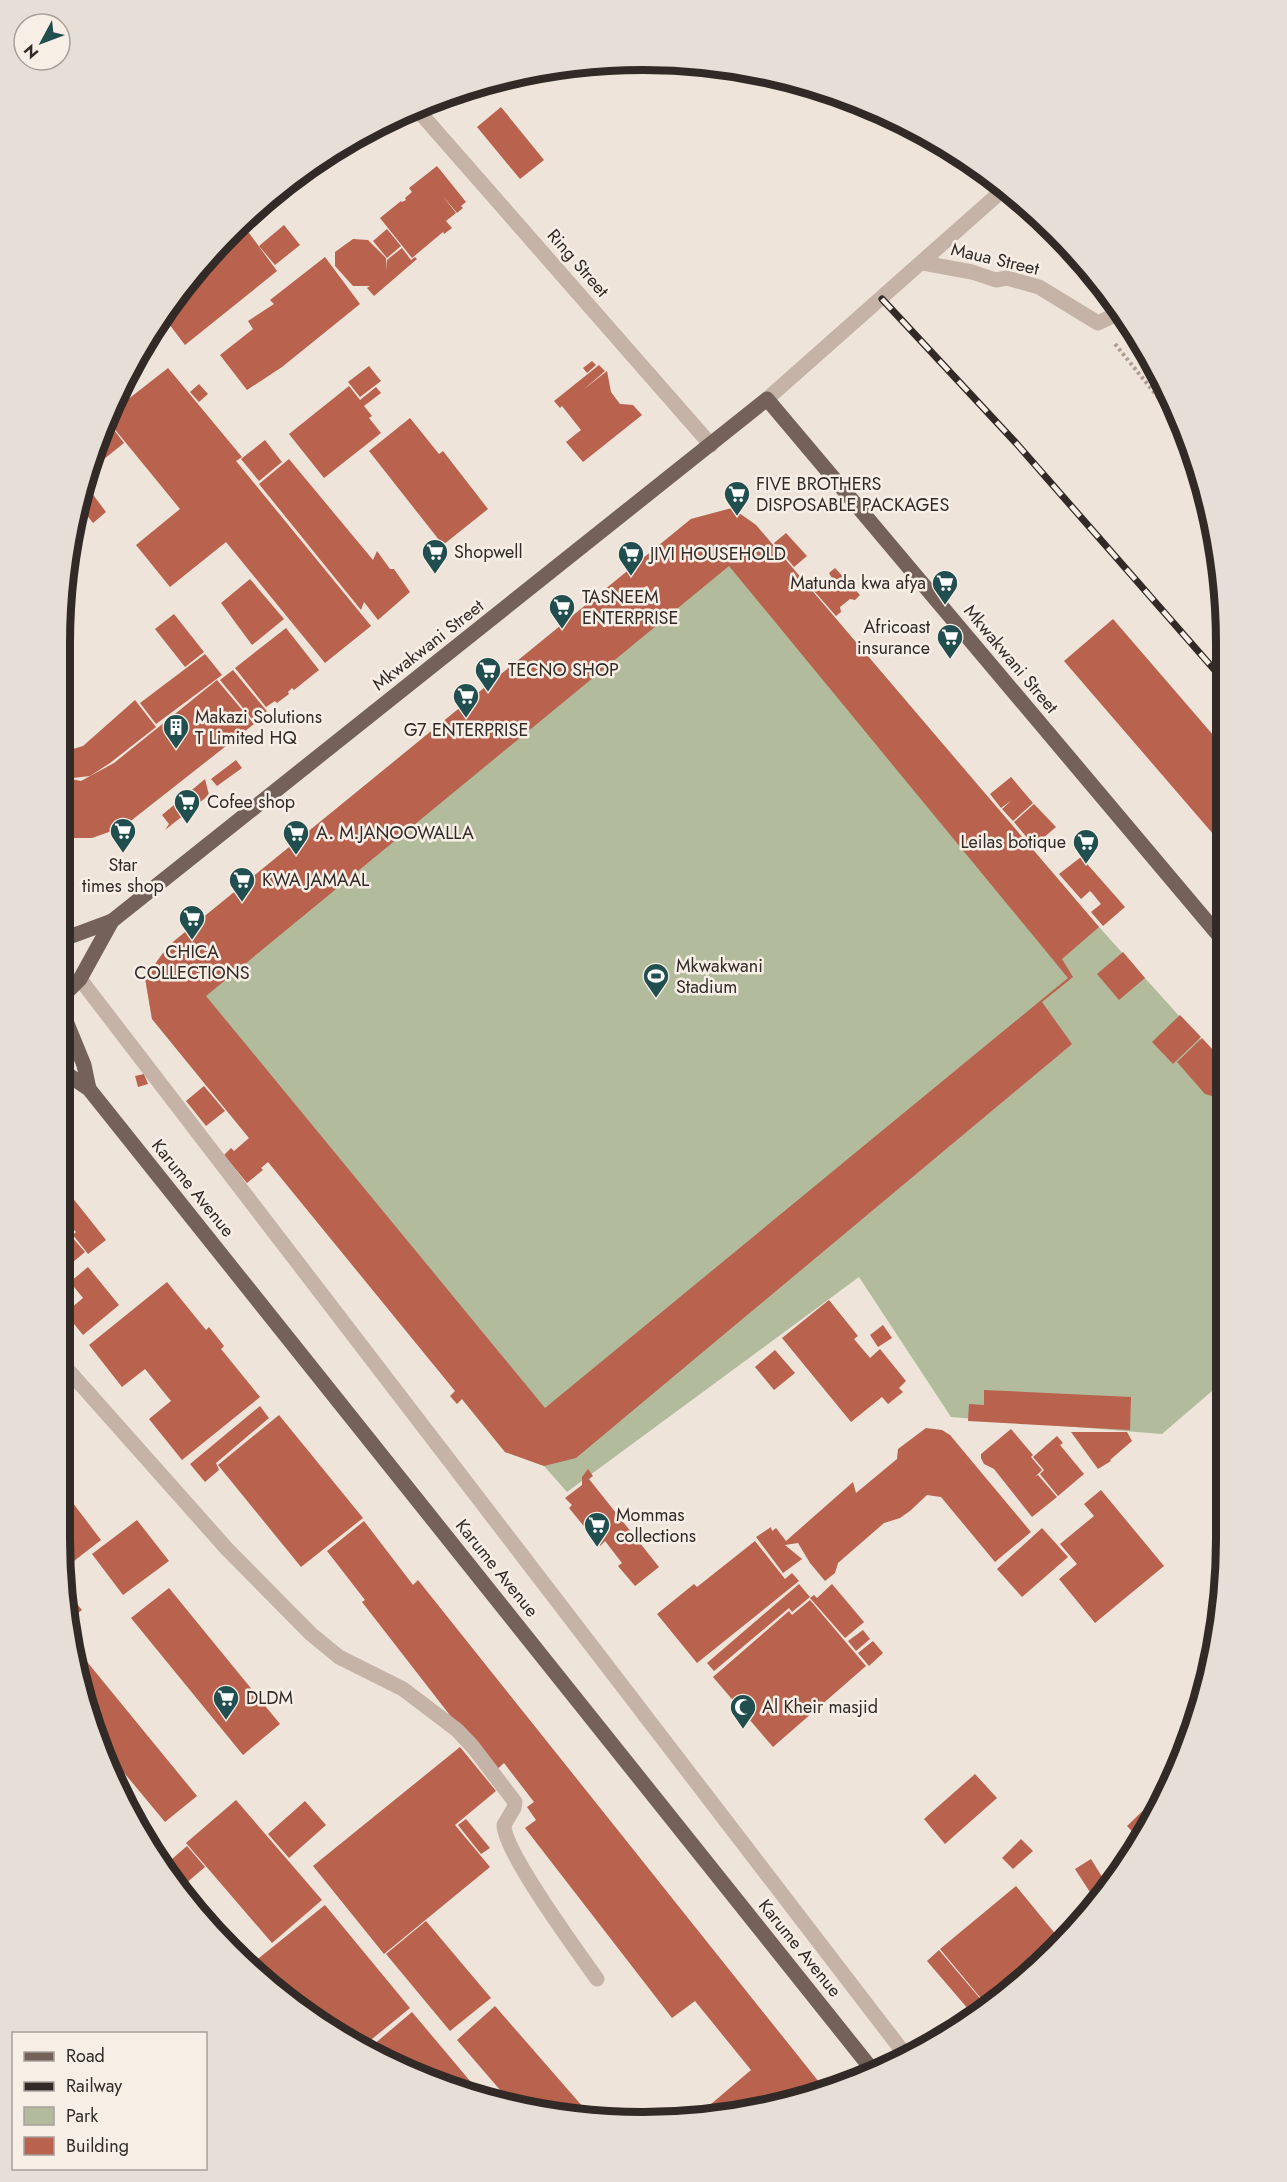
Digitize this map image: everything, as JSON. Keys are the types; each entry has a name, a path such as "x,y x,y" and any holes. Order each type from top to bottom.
{"main road":[{"name":"Mkwakwani Street","path":"70,937 112,921 766,399 1216,932"},
{"name":"Mkwakwani Street","path":"70,990 80,979 112,921"},
{"path":"70,1025 84,1065 89,1089"},
{"path":"70,1076 89,1089"},
{"name":"Karume Avenue","path":"89,1089 869,2065"}],"street":[{"name":"Ring Street","path":"422,115 711,445"},
{"name":"Mkwakwani Street","path":"766,399 998,194"},
{"name":"Maua Street","path":"923,262 972,272 996,280 1007,278 1039,287 1098,322"},
{"path":"1098,322 1113,316"},
{"path":"80,979 901,2050"},
{"path":"70,1372 227,1549 311,1634 339,1657 403,1689 458,1730 473,1747 514,1802 514,1808 504,1825 509,1843 532,1882 597,1979"}],"path":[{"path":"1098,322 1163,403"}],"green space":[{"name":"Mkwakwani Stadium","path":"732,508 756,525 1099,927 1216,1057 1216,1388 1162,1434 951,1417 859,1277 567,1492 544,1466 505,1452 152,1019 145,978 168,946 691,519"}],"building":[{"path":"501,107 544,160 520,179 477,127"},
{"path":"437,166 466,202 457,213 442,195 456,213 446,221 452,228 444,234 443,232 412,258 380,218 401,201 406,200 405,198 412,192 409,188"},
{"path":"284,225 300,245 275,265 259,246"},
{"path":"387,229 401,246 387,258 373,241"},
{"path":"247,230 277,271 185,345 169,324 213,266"},
{"path":"353,239 368,240 386,258 387,270 387,259 389,261 388,259 402,248 411,260 415,257 417,259 374,296 367,288 370,286 353,286 335,266 335,252"},
{"path":"325,257 360,304 282,367 247,390 220,355 253,329 248,321 274,304 270,300"},
{"path":"592,361 596,365 587,373 583,368"},
{"path":"599,365 605,371 583,390 607,371 611,392 620,404 633,405 642,415 583,462 566,442 581,430 562,406 560,408 554,401"},
{"path":"369,366 381,381 360,397 348,382"},
{"path":"168,368 242,457 236,461 371,626 325,663 226,542 170,587 136,545 180,509 113,427 124,402"},
{"path":"199,384 208,394 199,402 190,392"},
{"path":"349,386 360,400 376,387 381,393 364,406 372,416 369,418 381,433 324,478 289,434"},
{"path":"410,418 439,454 443,451 488,509 443,545 369,451"},
{"path":"113,428 124,443 100,462"},
{"path":"265,440 282,462 259,481 241,459"},
{"path":"289,459 373,560 377,551 390,569 394,569 410,592 378,620 364,602 361,610 259,484"},
{"path":"91,492 106,512 93,523 86,514"},
{"path":"732,508 756,525 1099,927 1062,959 1073,977 1042,1002 1072,1044 576,1458 544,1466 505,1452 462,1399 457,1404 450,1396 455,1391 268,1162 261,1168 263,1170 247,1183 224,1155 231,1148 234,1151 249,1138 152,1019 145,978 168,946 691,519","holes":["729,566 1068,978 545,1408 206,996"]},
{"path":"786,533 807,556 794,567 774,543"},
{"path":"835,568 860,595 840,607 841,612 836,616 814,591 832,578 829,573"},
{"path":"250,579 284,619 252,645 221,603"},
{"path":"174,614 204,652 185,667 155,629"},
{"path":"1113,619 1216,738 1216,837 1064,661"},
{"path":"286,628 319,670 294,690 292,688 289,694 277,703 275,701 266,707 235,668"},
{"path":"205,654 222,675 156,724 140,703"},
{"path":"233,670 270,715 257,725 220,680"},
{"name":"Makazi Solutions T Limited HQ","path":"217,680 254,724 123,827 92,838 70,838 70,779 81,781 114,763"},
{"path":"135,700 156,727 90,776 70,777 70,746 73,749 83,746"},
{"path":"236,760 242,768 217,786 211,779"},
{"path":"1011,777 1033,803 1013,821 1002,809 1012,800 1001,808 990,794"},
{"path":"205,779 209,795 165,830 169,824 162,815"},
{"path":"1034,804 1056,827 1034,846 1014,822"},
{"path":"1081,857 1125,907 1103,926 1091,912 1101,904 1092,893 1090,891 1081,899 1059,874"},
{"path":"1123,952 1145,978 1119,1000 1097,974"},
{"path":"1180,1015 1201,1037 1173,1064 1152,1042"},
{"path":"1202,1038 1216,1053 1216,1094 1212,1096 1205,1094 1177,1062"},
{"path":"144,1074 148,1084 138,1087 135,1076"},
{"path":"204,1086 225,1111 206,1126 186,1101"},
{"path":"70,1195 106,1240 88,1254 73,1235 76,1232 74,1230 70,1233"},
{"path":"70,1237 85,1252 70,1264"},
{"path":"88,1267 119,1305 83,1335 70,1319 70,1309 83,1298 70,1282"},
{"path":"167,1282 206,1330 209,1327 224,1346 221,1349 260,1397 182,1460 149,1419 171,1401 145,1369 122,1387 89,1345"},
{"path":"829,1300 858,1336 854,1339 870,1358 880,1349 906,1381 899,1388 903,1392 888,1404 882,1397 851,1422 782,1338"},
{"path":"883,1325 892,1338 878,1347 870,1335"},
{"path":"775,1350 795,1373 774,1390 755,1367"},
{"path":"984,1390 1131,1397 1130,1430 968,1421 969,1404 984,1405"},
{"path":"260,1406 269,1418 216,1463 219,1470 205,1482 190,1464"},
{"path":"279,1415 363,1518 301,1567 218,1465"},
{"path":"926,1428 942,1430 950,1435 1031,1532 995,1562 941,1497 927,1495 900,1518 884,1523 838,1563 835,1573 825,1581 810,1563 798,1543 785,1545 802,1559 783,1573 756,1537 771,1527 772,1531 776,1528 786,1541 853,1482 856,1493 897,1459 898,1449"},
{"path":"1011,1429 1033,1455 1031,1457 1042,1470 1035,1477 1038,1475 1057,1497 1032,1517 994,1469 984,1464 981,1458 981,1454"},
{"path":"1071,1432 1127,1432 1132,1441 1111,1461 1098,1469"},
{"path":"1057,1436 1063,1443 1060,1445 1084,1474 1058,1496 1040,1474 1044,1470 1033,1457"},
{"path":"588,1469 593,1476 589,1479 659,1567 635,1586 618,1566 622,1563 605,1541 600,1546 569,1508 572,1505 565,1498 582,1485 582,1477"},
{"path":"1101,1490 1164,1566 1095,1623 1059,1579 1077,1564 1060,1544 1094,1516 1084,1504"},
{"path":"70,1499 101,1540 71,1563"},
{"path":"137,1520 169,1561 123,1595 92,1554"},
{"path":"364,1521 413,1585 418,1580 819,2082 792,2092 706,2108 751,2070 695,2001 672,2018 525,1828 536,1820 527,1807 534,1802 504,1763 494,1772 362,1602 365,1600 327,1551"},
{"path":"1042,1528 1068,1557 1022,1597 997,1569"},
{"path":"755,1541 785,1579 792,1573 799,1581 697,1663 657,1614 694,1584 697,1587"},
{"path":"799,1584 810,1597 792,1612 789,1608 714,1671 707,1663"},
{"path":"832,1584 864,1622 845,1638 810,1598 814,1595 817,1598"},
{"path":"169,1588 280,1724 243,1755 131,1618"},
{"path":"74,1600 82,1610 75,1615"},
{"path":"810,1600 866,1666 773,1747 713,1677 789,1611 792,1615"},
{"path":"863,1630 870,1639 856,1651 848,1641"},
{"path":"873,1641 883,1653 869,1666 858,1653"},
{"path":"84,1658 197,1796 165,1822 117,1764 101,1723"},
{"path":"460,1747 496,1791 455,1825 490,1867 384,1954 313,1866"},
{"path":"975,1774 997,1798 945,1844 924,1819"},
{"path":"236,1800 322,1900 272,1943 186,1843"},
{"path":"305,1801 326,1825 289,1858 268,1834"},
{"path":"1152,1802 1134,1834 1127,1826"},
{"path":"466,1819 490,1848 481,1854 458,1825"},
{"path":"1021,1839 1033,1851 1013,1869 1002,1858"},
{"path":"187,1846 205,1867 186,1883 170,1861"},
{"path":"1091,1859 1104,1879 1092,1895 1075,1869"},
{"path":"1016,1886 1057,1935 1021,1969 982,2000 940,1949"},
{"path":"325,1905 410,2008 369,2041 325,2015 256,1960"},
{"path":"426,1921 491,1998 450,2031 386,1954"},
{"path":"939,1950 982,2001 969,2010 927,1961"},
{"path":"495,2006 584,2108 503,2094 457,2040"},
{"path":"412,2012 474,2086 424,2068 374,2044"}],"railway":[{"path":"882,299 1016,443 1216,672"}],"place":[{"name":"FIVE BROTHERS DISPOSABLE PACKAGES","path":"737,517"},
{"name":"Shopwell","path":"435,575"},
{"name":"JIVI HOUSEHOLD","path":"631,577"},
{"name":"Matunda kwa afya","path":"945,606"},
{"name":"TASNEEM ENTERPRISE","path":"562,630"},
{"name":"Africoast insurance","path":"950,660"},
{"name":"TECNO SHOP","path":"488,693"},
{"name":"G7 ENTERPRISE","path":"466,719"},
{"name":"Makazi Solutions T Limited HQ","path":"176,750"},
{"name":"Cofee shop","path":"187,825"},
{"name":"Star times shop","path":"123,854"},
{"name":"A. M.JANOOWALLA","path":"296,856"},
{"name":"Leilas botique","path":"1086,865"},
{"name":"KWA JAMAAL","path":"242,903"},
{"name":"CHICA COLLECTIONS","path":"192,941"},
{"name":"Mkwakwani Stadium","path":"656,999"},
{"name":"Mommas collections","path":"597,1548"},
{"name":"DLDM","path":"226,1721"},
{"name":"Al Kheir masjid","path":"743,1730"}]}
